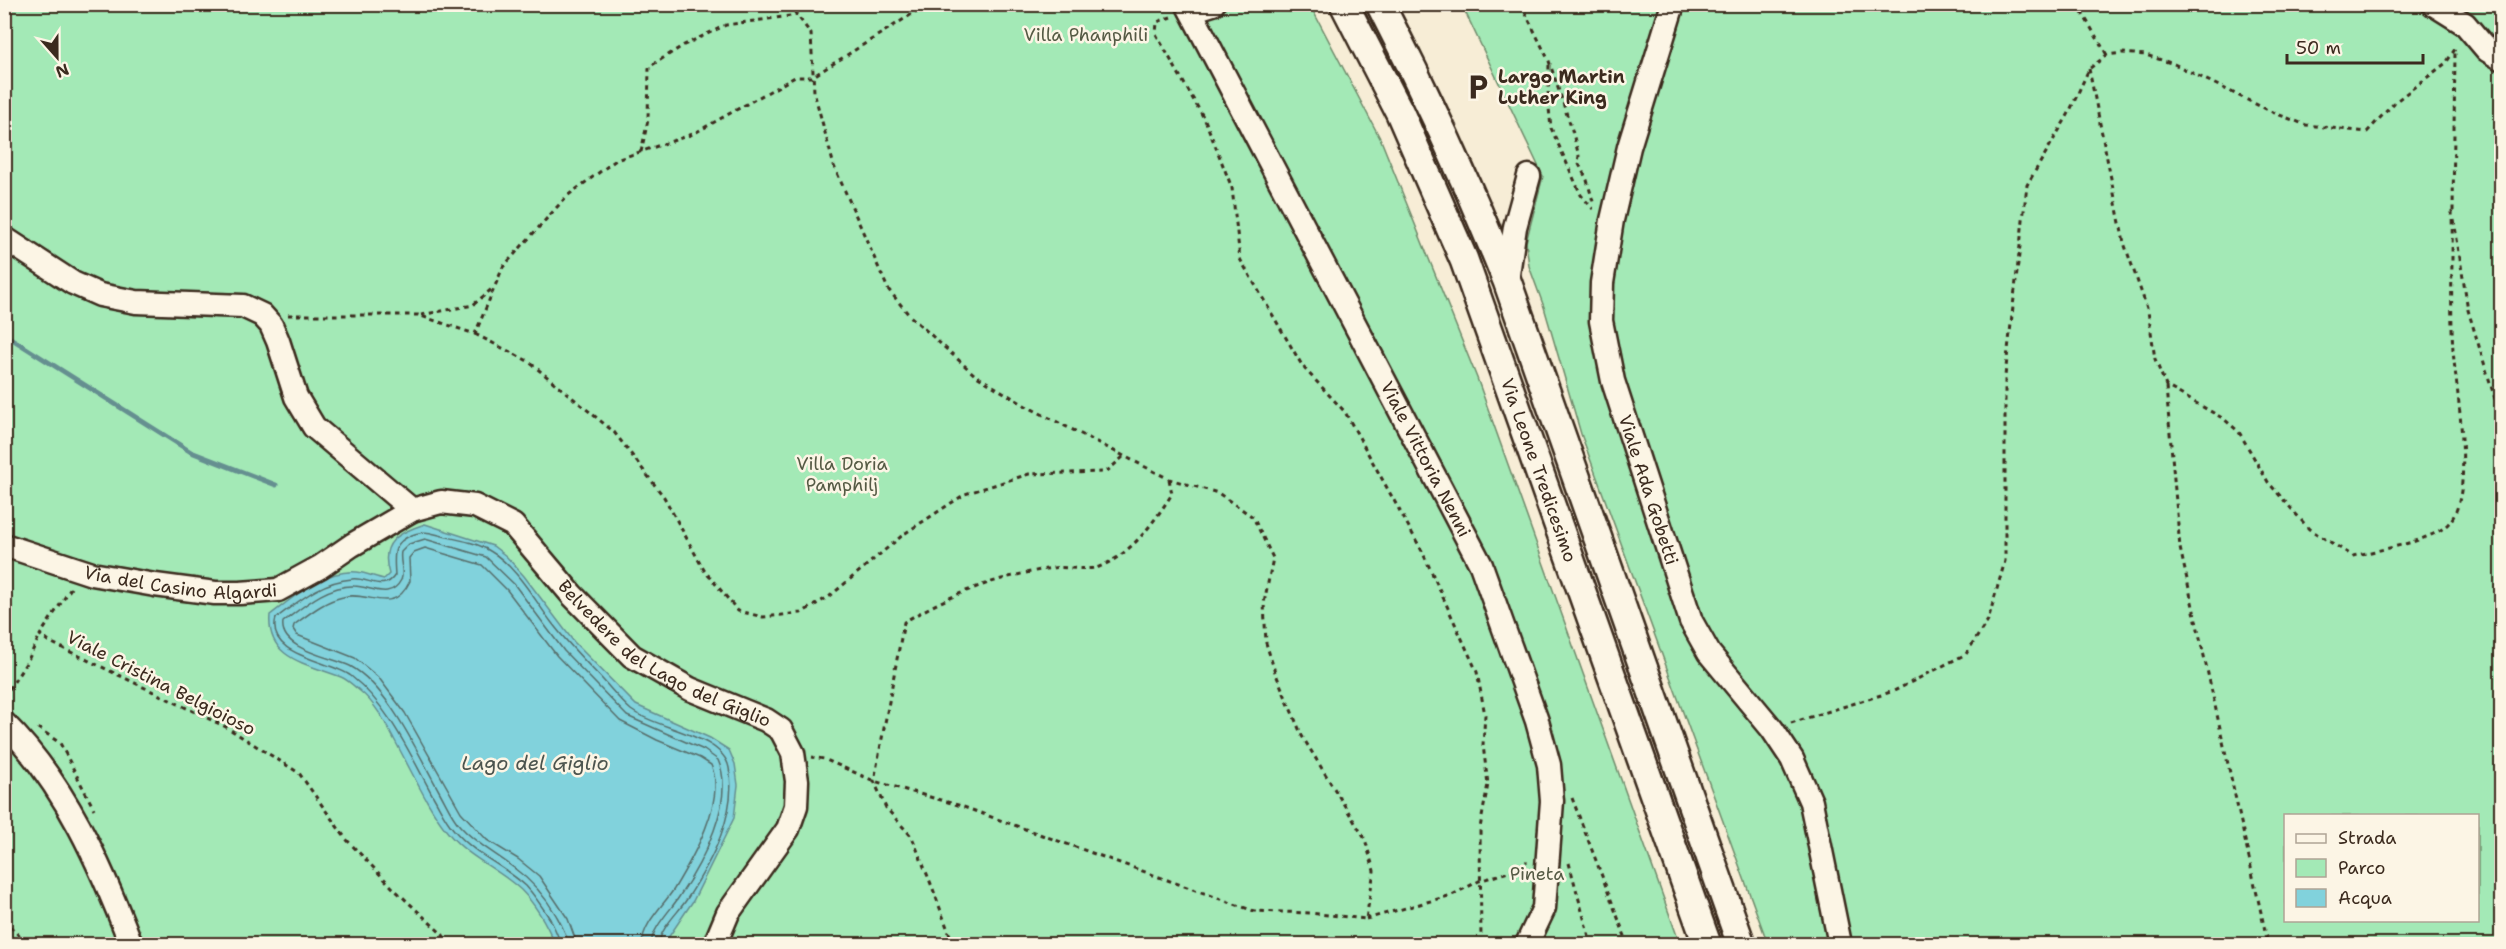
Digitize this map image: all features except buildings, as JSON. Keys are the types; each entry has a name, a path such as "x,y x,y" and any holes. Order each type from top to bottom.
{"main road":[{"name":"Via Leone Tredicesimo","path":"1344,4 1400,113 1464,260 1707,945"},
{"name":"Via Leone Tredicesimo","path":"1380,4 1415,70 1463,173 1507,281 1742,945"}],"street":[{"path":"1189,8 1213,4"},
{"name":"Viale Ada Gobetti","path":"1673,4 1629,147 1612,220 1600,308 1603,338 1613,381 1691,621 1709,653 1772,729 1792,759 1811,802 1840,945"},
{"path":"2433,4 2465,24 2487,50 2502,59"},
{"name":"Viale Vittoria Nenni","path":"1189,8 1481,565 1537,721 1549,765 1551,801 1558,849 1544,908 1527,945"},
{"path":"1507,281 1515,227 1529,176"},
{"path":"4,238 45,267 100,295 136,302 243,306 262,315 271,325 296,396 314,427 412,510"},
{"name":"Belvedere del Lago del Giglio","path":"412,510 441,502 475,506 513,525 572,595 632,656 690,689 766,720 781,729 793,753 797,781 796,806 788,829 728,913 715,945"},
{"name":"Via del Casino Algardi","path":"4,545 92,574 215,593 278,590 412,510"},
{"path":"4,723 40,765 72,813 94,853 131,945"}],"path":[{"path":"789,4 811,34 814,92 834,166 888,289 909,315 975,375 1026,406 1169,479 1218,494 1253,517 1273,558 1264,603 1266,643 1275,672 1302,736 1365,839 1374,871 1366,919"},
{"path":"475,334 503,267 567,196 616,160 693,134 795,77 812,77 928,4"},
{"path":"1521,4 1549,61 1572,130 1579,156 1578,162 1587,180 1596,213 1581,195 1551,128 1548,99 1549,61"},
{"path":"2076,4 2107,55"},
{"path":"1189,8 1157,22 1156,34 1205,120 1232,188 1240,259 1303,368 1345,412 1422,551 1477,672 1485,715 1483,745 1488,784 1480,828 1481,945"},
{"path":"641,152 648,120 649,68 684,45 726,26 797,15"},
{"path":"1772,729 1894,691 1966,654 1988,620 2005,561 2005,376 2027,184 2068,115 2089,69 2107,55 2122,53 2146,55 2174,64 2272,112 2306,125 2367,132 2395,102 2446,63 2455,50 2452,208 2453,349 2462,426 2460,504 2448,525 2423,538 2353,556 2309,529 2268,482 2239,432 2224,419 2166,386"},
{"path":"2089,69 2124,243 2148,311 2155,359 2166,386 2180,548 2268,945"},
{"path":"2452,208 2468,310 2502,422"},
{"path":"262,315 418,315 473,305 495,286"},
{"path":"418,315 475,334 528,361 614,432 664,497 704,570 738,611 763,617 801,613 830,596 904,534 965,494 1029,474 1106,472 1124,457"},
{"path":"953,945 912,837 886,808 874,781 904,622 962,590 1055,568 1097,567 1138,540 1172,494 1169,479"},
{"name":"Viale Cristina Belgioioso","path":"92,574 68,590 40,635 48,641 226,727 299,773 346,839 443,935 448,945"},
{"path":"4,697 40,635"},
{"path":"793,753 824,759 874,781 958,805 1254,911 1310,912 1366,919 1452,895 1479,881 1518,868 1558,849 1591,945"},
{"path":"1569,792 1575,802 1628,945"},
{"path":"4,920 27,945"}],"green space":[{"name":"Villa Doria Pamphilj","path":"5,4 1310,5 1381,140 1477,378 1680,944 5,944"},
{"path":"1462,5 2501,5 2501,944 1768,944 1581,434 1544,307 1529,266 1526,242 1543,176"}],"water":[{"name":"Lago del Giglio","path":"425,524 493,546 506,556 524,576 574,642 636,705 710,738 729,750 735,764 738,785 734,818 693,901 664,944 555,944 541,916 521,890 457,843 449,834 427,801 383,720 370,701 346,680 303,664 282,651 275,642 270,615 310,586 333,575 357,572 384,579 389,574 387,554 389,546 400,535"}],"waterway":[{"path":"4,334 191,452 276,485"}],"place":[{"name":"Largo Martin Luther King","path":"1478,87"}],"park label":[{"name":"Villa Phanphili","path":"1086,35"},
{"name":"Pineta","path":"1537,874"}]}
